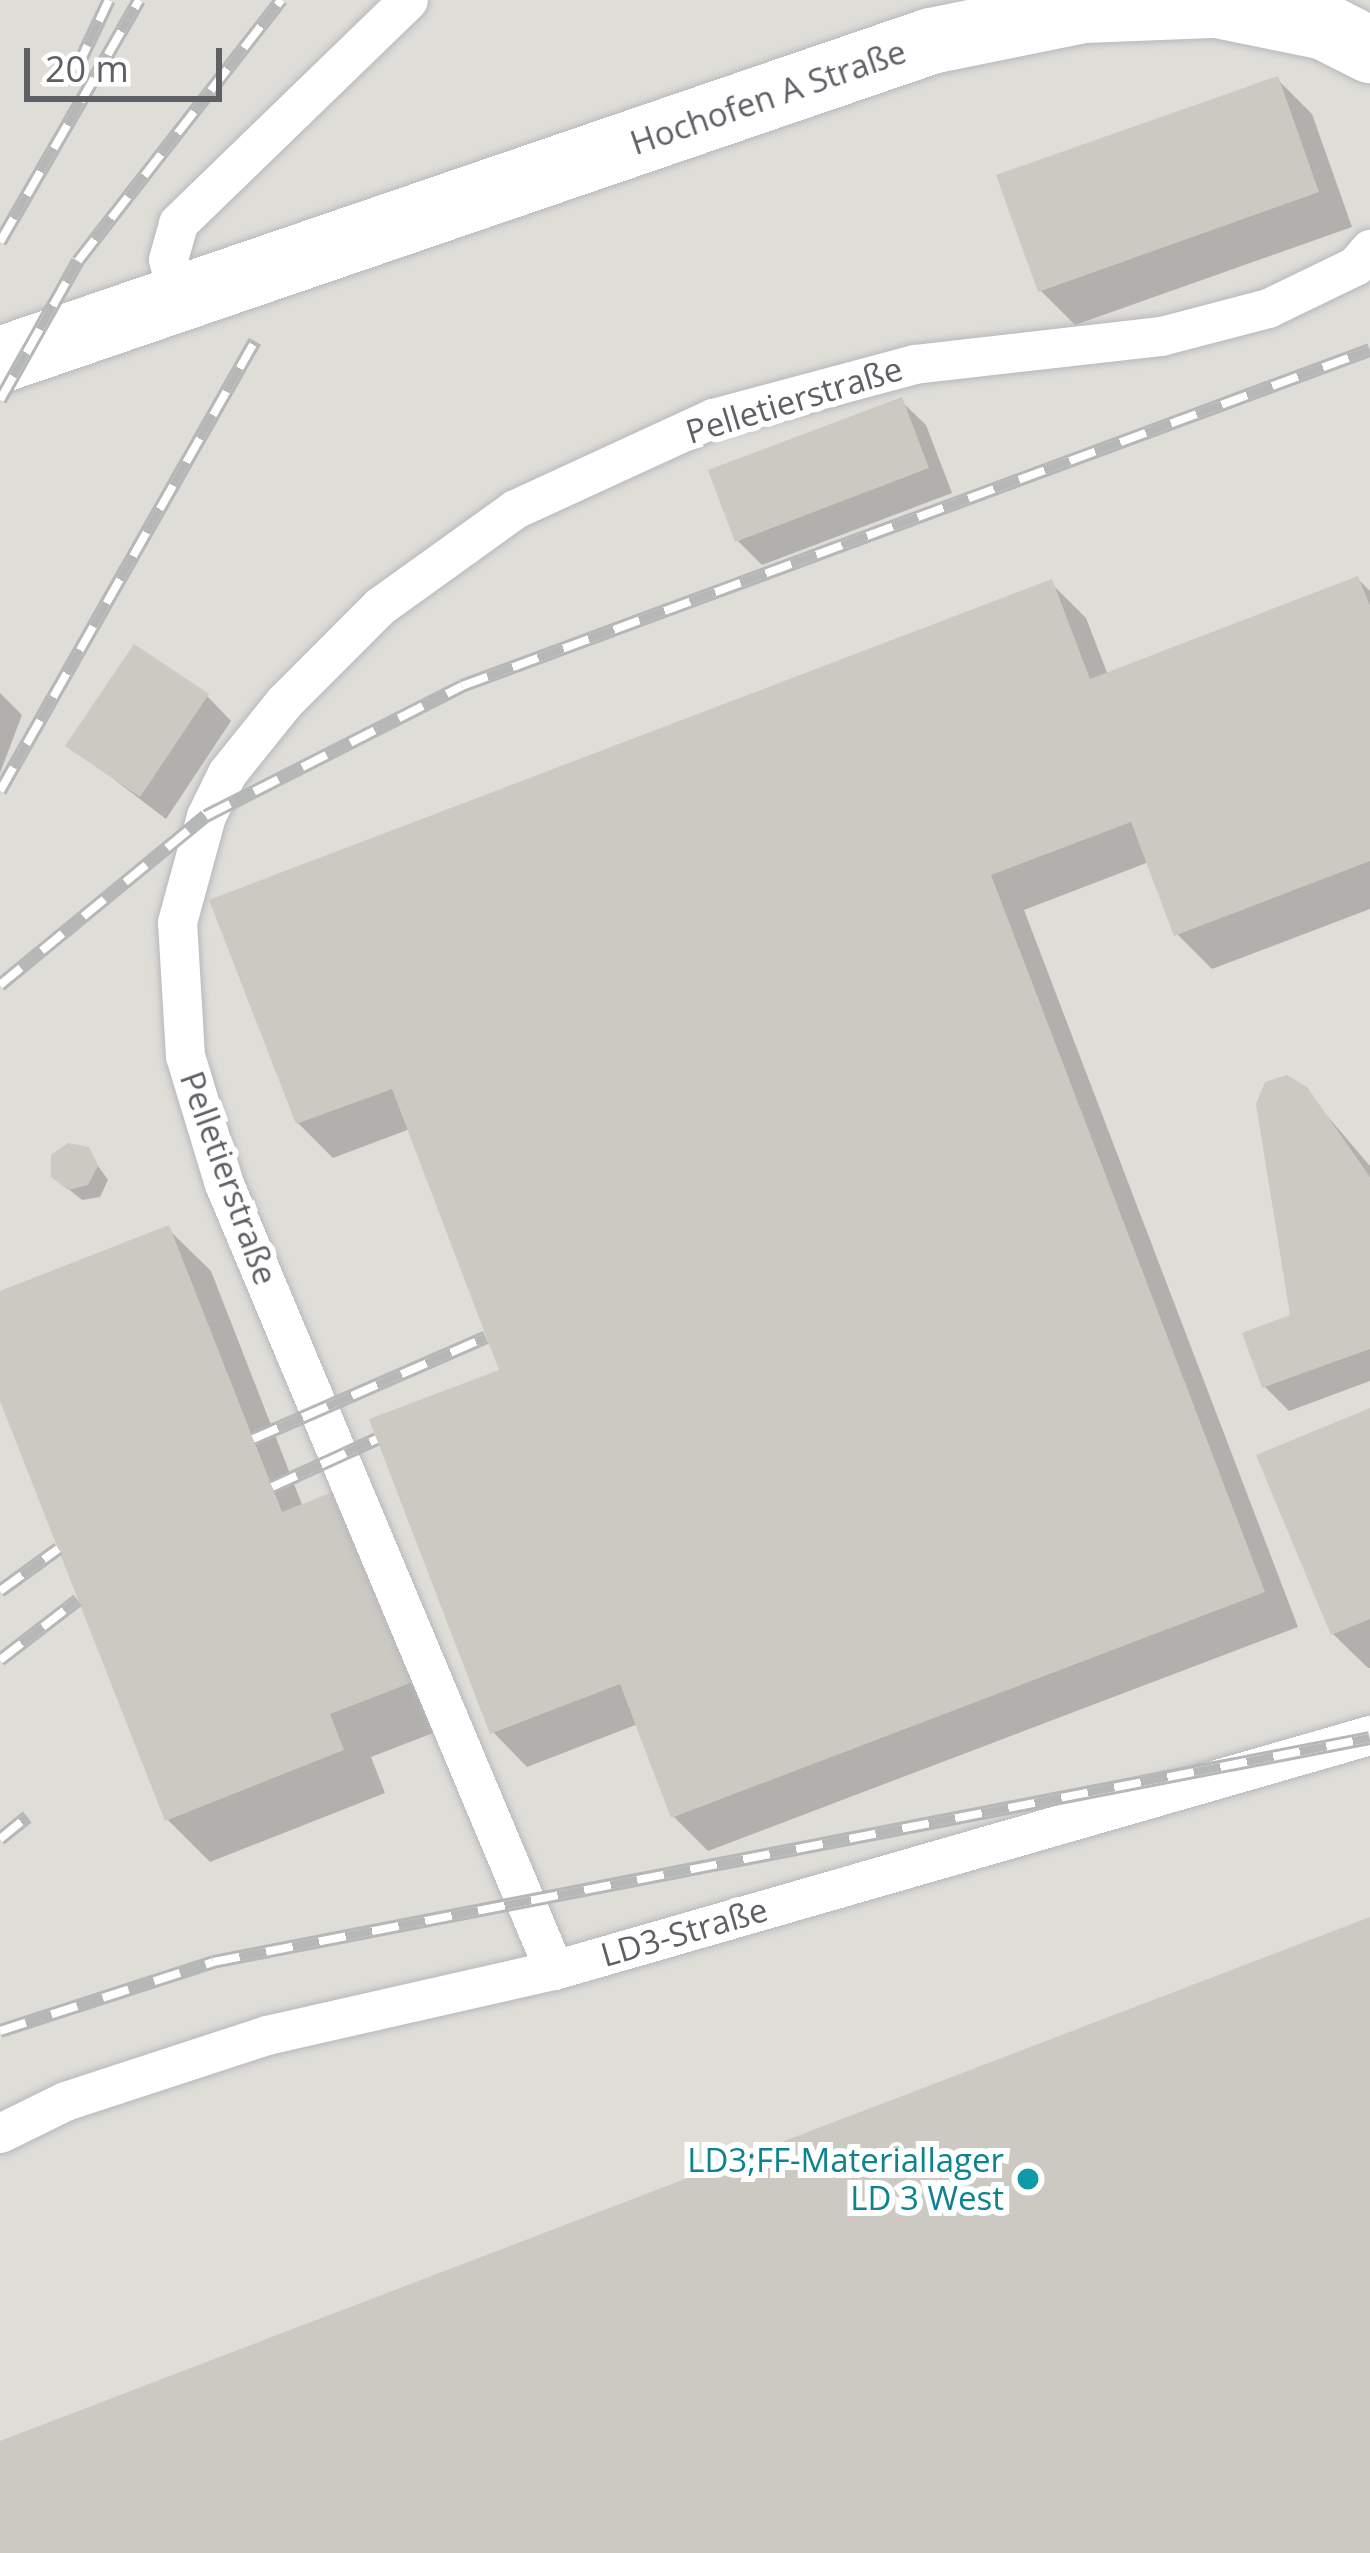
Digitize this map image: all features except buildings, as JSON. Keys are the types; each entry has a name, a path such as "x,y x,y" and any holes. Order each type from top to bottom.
{"street":[{"name":"Hochofen A Straße","path":"0,360 931,41 1084,10 1217,5 1325,27 1370,50"}],"lane":[{"path":"179,299 168,260 178,223 408,0"},
{"name":"Pelletierstraße","path":"554,1970 224,1184 185,1056 177,922 220,787 284,702 380,606 515,509 713,418 914,364 1161,336 1268,308 1355,266 1370,249"},
{"name":"LD3-Straße","path":"0,2133 65,2101 267,2036 554,1970 1370,1735"}],"shaded area":[{"path":"0,0 1370,0 1370,2553 0,2553"}],"railway":[{"path":"76,70 109,0"},
{"path":"0,242 139,0"},
{"path":"0,400 78,261 281,0"},
{"path":"0,791 255,341"},
{"path":"0,985 206,816 462,686 1370,350"},
{"path":"253,1439 486,1337"},
{"path":"272,1487 377,1439"},
{"path":"0,1591 58,1549"},
{"path":"0,1660 78,1600"},
{"path":"0,2031 213,1962 1370,1738"},
{"path":"0,1839 27,1817"}],"place":[{"name":"LD3;FF-Materiallager LD 3 West","path":"1028,2179"}]}
